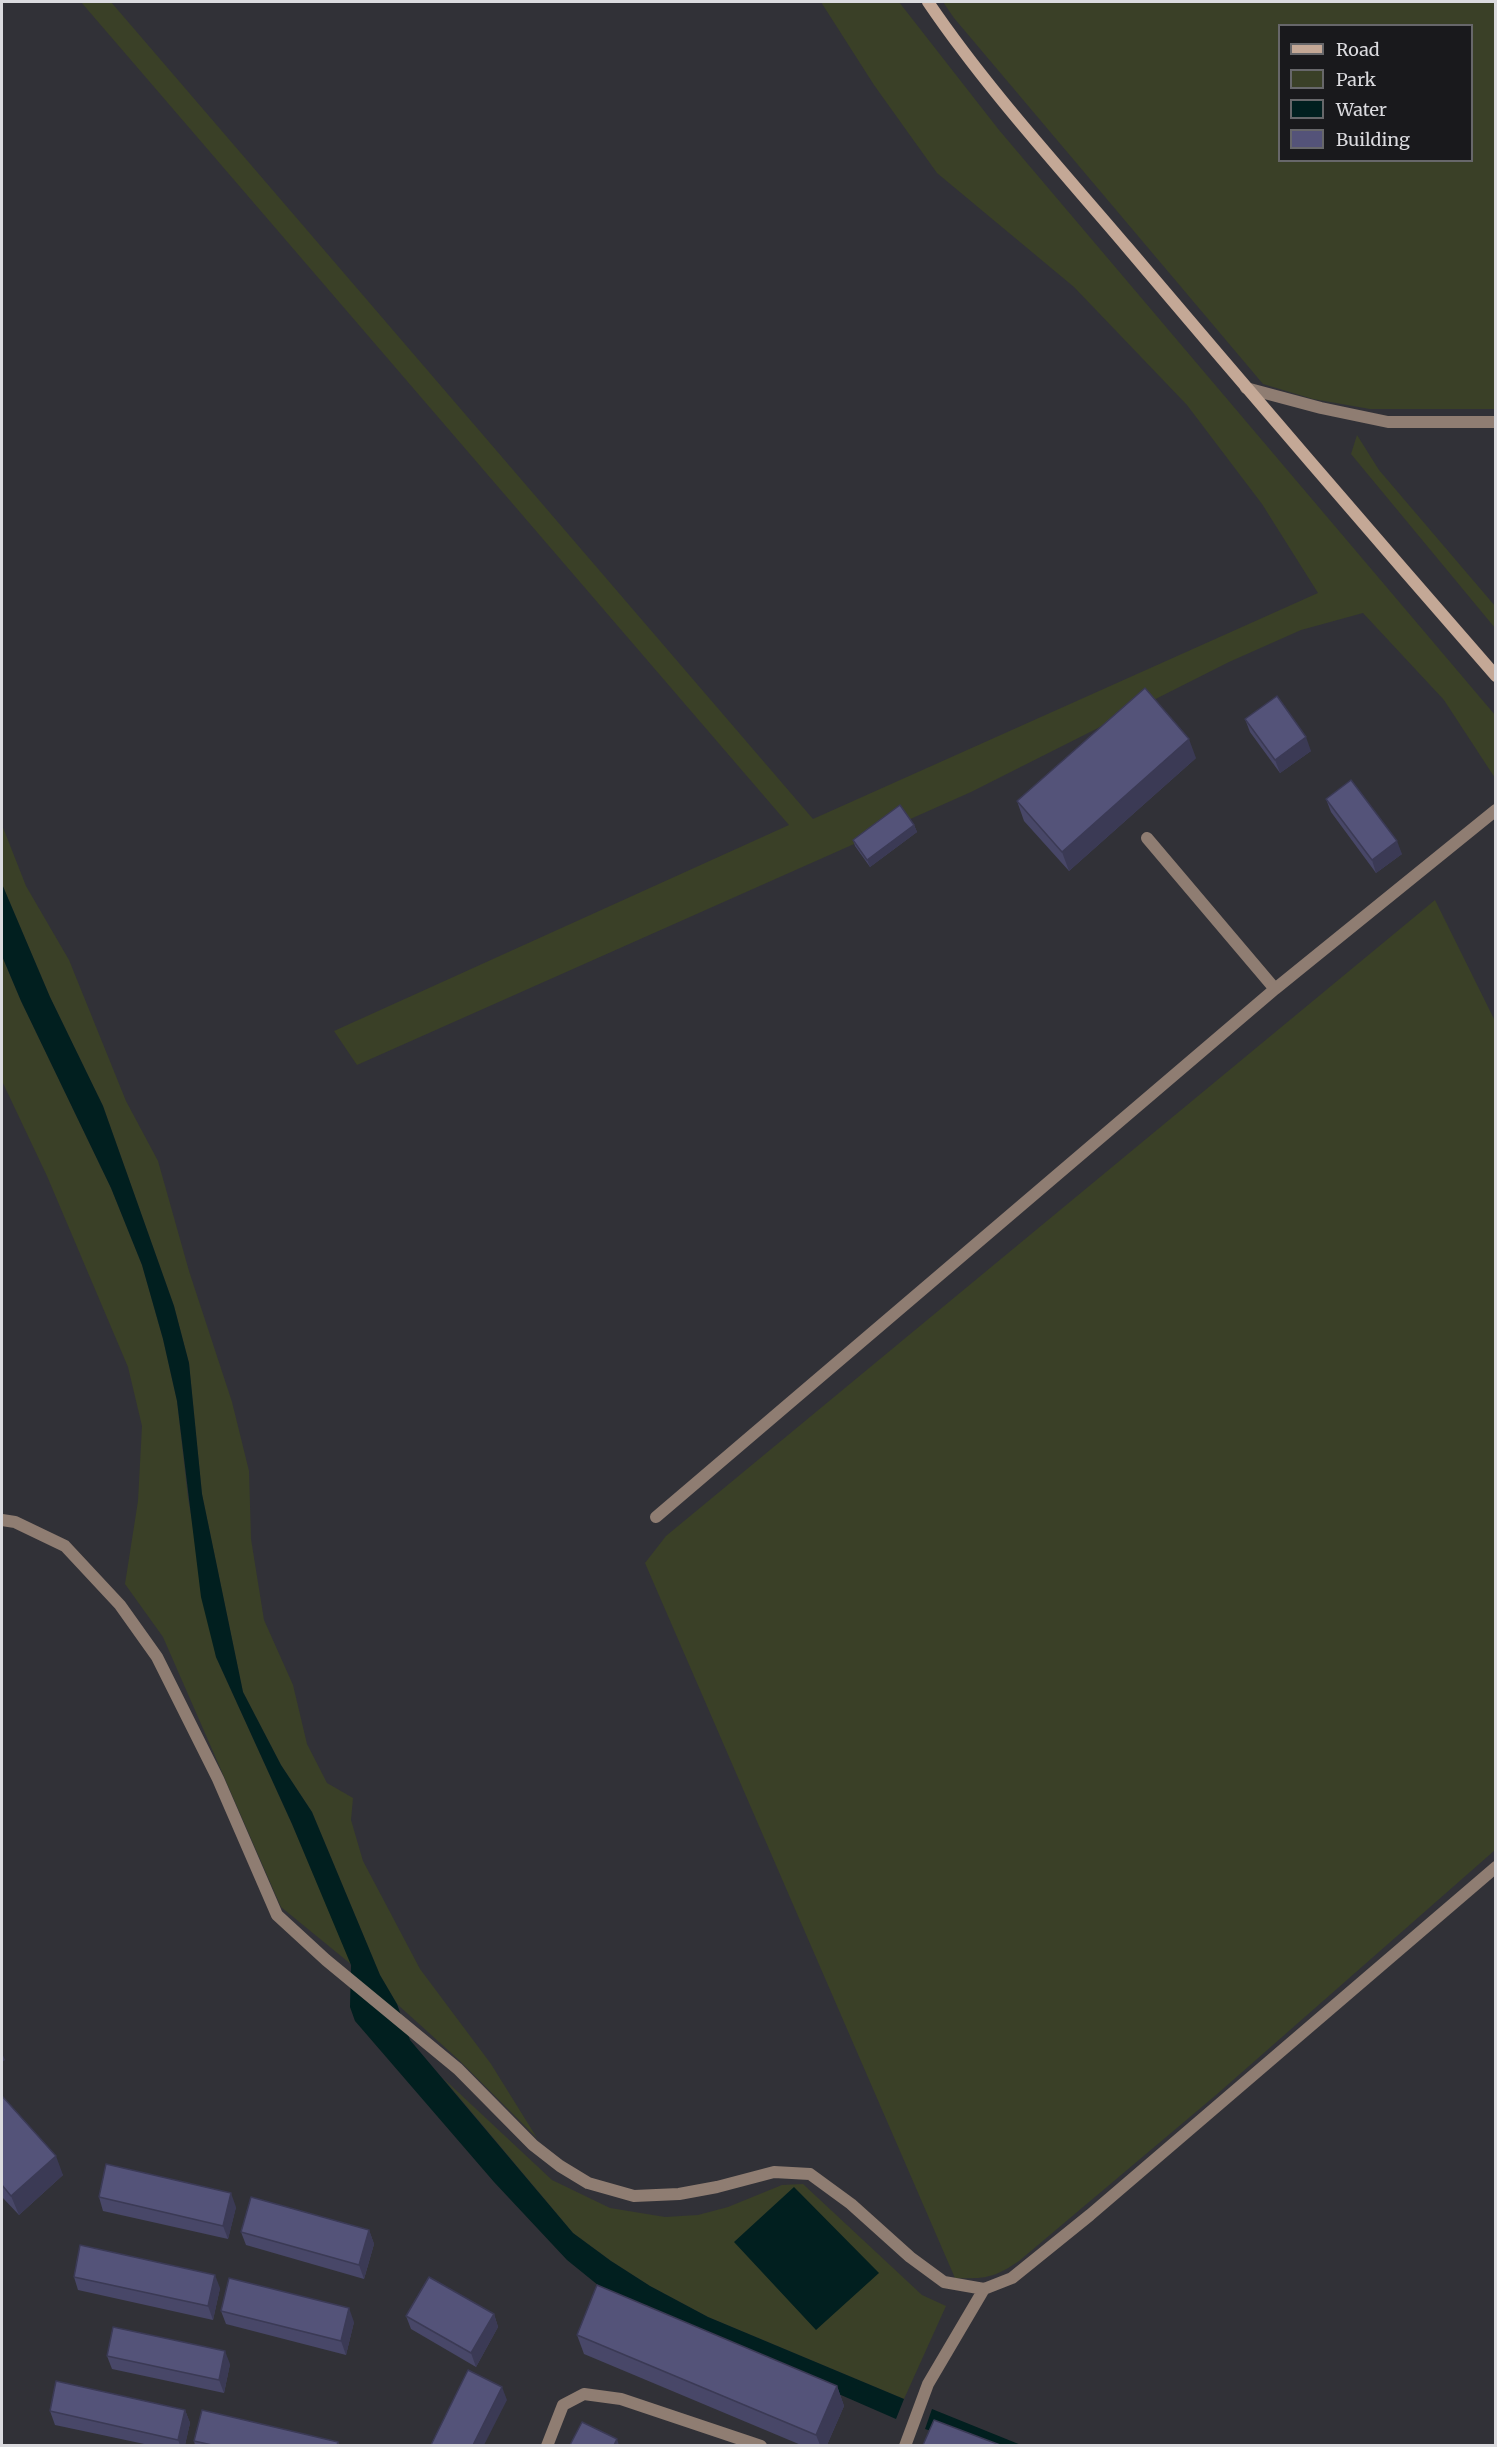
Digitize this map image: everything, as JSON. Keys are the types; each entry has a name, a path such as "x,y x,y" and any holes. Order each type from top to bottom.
{"street":[{"path":"928,2 946,29 992,87 1246,388 1496,676"},
{"path":"1246,388 1321,408 1388,422 1496,422"},
{"path":"656,1517 1275,989 1496,810"},
{"path":"1147,838 1275,989"},
{"path":"2,1520 15,1522 65,1546 120,1605 157,1657 218,1779 277,1915 326,1960 458,2069 533,2145 560,2166 588,2183 634,2196 680,2194 774,2172 810,2174 851,2204 910,2257 944,2282 984,2289 1012,2278 1090,2215 1496,1867"},
{"path":"905,2445 928,2384 984,2289"},
{"path":"548,2445 563,2405 584,2394 621,2399 760,2445"}],"green space":[{"path":"81,2 111,2 813,819 1318,593 1262,504 1187,405 1074,287 937,173 874,85 821,2 899,2 999,130 1495,715 1495,778 1444,700 1363,613 1301,630 1229,662 971,792 357,1065 334,1031 789,825"},
{"path":"943,2 1495,2 1495,409 1370,409 1313,399 1263,384 954,18"},
{"path":"1357,435 1379,470 1495,606 1495,628 1351,454"},
{"path":"2,825 26,886 69,960 126,1101 158,1161 189,1271 232,1402 249,1471 251,1539 264,1620 293,1685 307,1744 327,1783 353,1798 351,1820 363,1861 420,1969 491,2064 537,2138 459,2060 397,2004 380,1975 312,1812 281,1765 243,1692 202,1494 189,1363 174,1306 103,1106 50,997 2,884"},
{"path":"1435,900 1495,1021 1495,1850 1216,2095 1019,2261 989,2276 955,2278 645,1563 666,1536"},
{"path":"2,956 21,1001 111,1188 142,1265 163,1339 177,1401 188,1498 216,1657 292,1824 352,1965 281,1907 163,1637 125,1584 138,1501 142,1426 128,1367 47,1176 2,1081"},
{"path":"443,2078 552,2180 610,2208 665,2217 698,2215 728,2207 782,2185 803,2184 922,2295 946,2306 904,2399 708,2317 650,2286 611,2261 573,2233"}],"water":[{"path":"2,884 50,997 103,1106 174,1306 189,1363 202,1494 243,1692 281,1765 312,1812 380,1975 397,2004 410,2040 573,2233 650,2286 708,2317 904,2399 896,2419 609,2294 567,2260 494,2182 355,2021 350,2007 351,1965 292,1824 216,1657 201,1597 177,1401 163,1339 142,1265 111,1188 21,1001 2,956"},
{"path":"794,2187 879,2273 816,2330 734,2242"},
{"path":"932,2409 1021,2445 977,2445 925,2429"}],"building":[{"path":"1145,688 1189,739 1062,852 1017,801"},
{"path":"1277,696 1306,737 1275,760 1245,719"},
{"path":"1351,780 1397,841 1372,860 1326,799"},
{"path":"900,805 914,825 867,860 853,840"},
{"path":"2,2096 56,2156 11,2196 2,2185"},
{"path":"106,2164 231,2193 223,2226 99,2197"},
{"path":"251,2197 369,2230 359,2265 241,2232"},
{"path":"80,2245 215,2275 208,2306 74,2277"},
{"path":"429,2277 494,2314 471,2353 406,2316"},
{"path":"229,2278 349,2308 341,2341 221,2311"},
{"path":"597,2285 837,2386 816,2435 577,2335"},
{"path":"113,2327 225,2351 219,2380 107,2356"},
{"path":"468,2370 502,2387 473,2445 431,2445"},
{"path":"56,2381 185,2410 178,2440 50,2411"},
{"path":"202,2410 338,2442 337,2445 212,2445 194,2441"},
{"path":"934,2420 1000,2445 923,2445"},
{"path":"582,2422 617,2439 614,2445 570,2445"}]}
